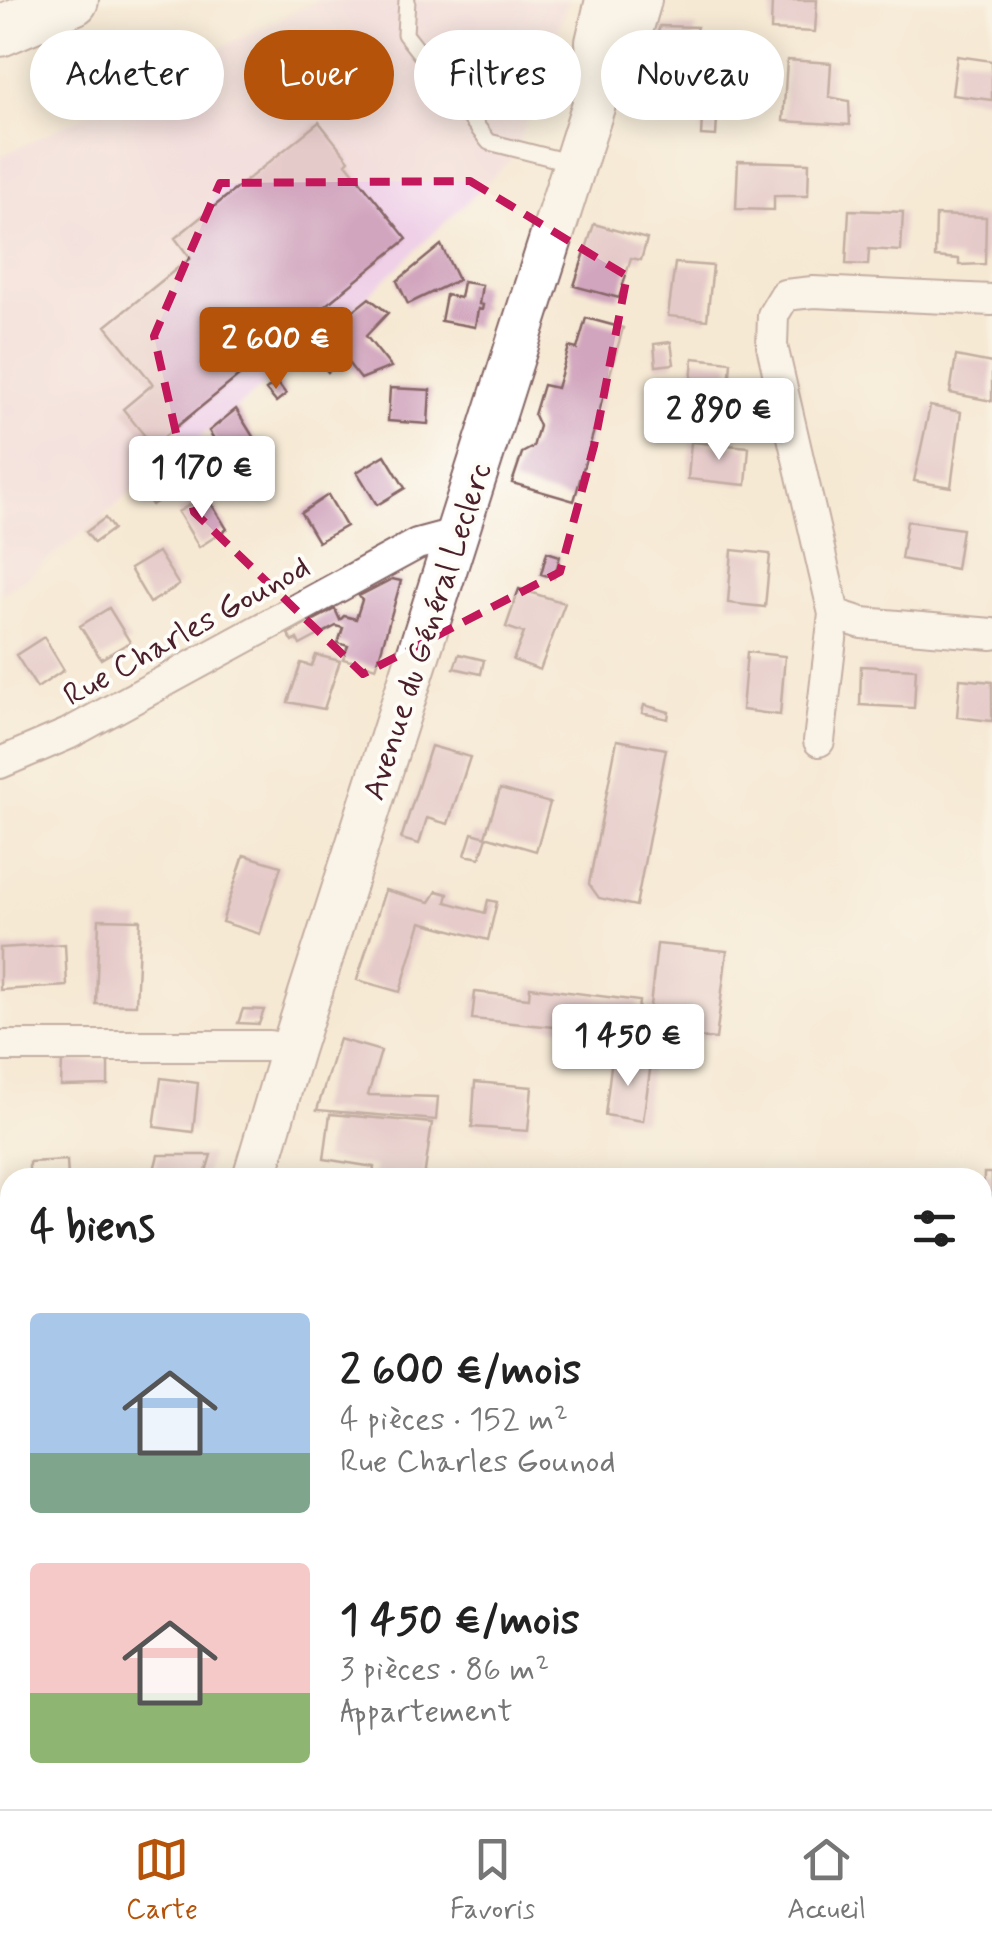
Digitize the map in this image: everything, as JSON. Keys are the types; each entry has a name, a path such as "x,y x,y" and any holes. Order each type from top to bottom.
{"highway":[{"path":"0,31 73,0"}],"main road":[{"name":"Avenue du Général Leclerc","path":"600,85 597,42 607,0"},
{"name":"Avenue du Général Leclerc","path":"257,1168 600,85 626,48 640,0"}],"street":[{"path":"819,741 834,614 772,346 773,315 786,295 813,292 992,300"},
{"name":"Rue Charles Gounod","path":"0,763 68,734 417,544 458,533"},
{"path":"834,614 862,623 992,634"},
{"path":"0,1046 270,1046 292,1050"}],"lane":[{"path":"407,0 405,34 489,142 576,164"}],"highlighted area":[{"path":"470,181 627,276 594,446 560,572 363,674 194,512 154,336 220,183"}],"shaded area":[{"path":"318,0 568,0 558,30 414,30 414,120 527,120 514,157 328,333 26,578 0,594 0,157 75,120 224,120 224,46 244,37 244,120 394,120 394,30 257,30"}],"building":[{"path":"772,0 817,0 815,32 771,30"},
{"path":"660,26 697,27 696,30 659,30"},
{"path":"957,56 992,61 992,100 952,95"},
{"path":"787,60 831,63 829,97 849,101 850,125 783,121"},
{"path":"702,120 717,120 716,136 701,135"},
{"path":"319,122 349,160 346,163 407,239 153,446 123,409 153,384 106,326 190,258 175,238"},
{"path":"738,161 809,163 808,196 774,196 774,210 736,209"},
{"path":"849,210 903,212 901,251 869,249 868,265 846,264"},
{"path":"936,215 986,217 985,264 959,265 959,259 935,257"},
{"path":"594,224 647,239 641,260 631,258 619,298 574,286"},
{"path":"441,245 458,280 408,304 397,281"},
{"path":"675,263 713,266 707,320 668,316"},
{"path":"463,282 482,285 479,304 483,305 482,310 478,309 475,327 441,321 446,295 460,298"},
{"path":"369,298 388,313 366,336 391,367 361,379 345,359 328,372 308,347"},
{"path":"586,318 623,328 574,501 512,483 522,453 533,447 539,426 534,415 543,385 557,388 569,347 577,349"},
{"path":"671,342 674,364 656,366 654,344"},
{"path":"956,356 992,363 992,401 950,393"},
{"path":"693,358 731,362 727,412 689,408"},
{"path":"277,382 286,394 276,402 266,390"},
{"path":"390,388 430,390 428,424 388,421"},
{"path":"930,406 961,412 951,487 914,481"},
{"path":"236,409 276,474 247,492 209,431"},
{"path":"691,442 749,447 746,485 688,479"},
{"path":"385,455 405,488 377,505 357,472"},
{"path":"151,477 164,497 152,505 140,486"},
{"path":"206,495 227,529 199,547 178,512"},
{"path":"328,495 346,526 318,542 301,513"},
{"path":"105,518 113,529 94,543 86,532"},
{"path":"907,521 962,529 956,569 901,559"},
{"path":"732,550 770,554 765,607 728,603"},
{"path":"158,552 179,585 150,603 130,569"},
{"path":"547,552 560,556 554,578 541,574"},
{"path":"392,579 401,581 376,668 343,659 348,646 338,643 343,628 336,626 300,645 288,634 335,609 340,620 344,616 356,619 362,600 359,596"},
{"path":"519,589 565,603 540,670 513,660 524,633 506,627"},
{"path":"109,608 130,642 101,659 80,626"},
{"path":"44,637 64,670 37,688 16,655"},
{"path":"747,652 785,656 780,715 742,710"},
{"path":"459,654 484,660 481,674 454,668"},
{"path":"316,655 340,661 324,709 288,702 301,663 312,666"},
{"path":"861,666 916,669 914,708 860,705"},
{"path":"960,679 992,682 992,721 957,717"},
{"path":"644,705 669,712 668,719 642,713"},
{"path":"617,740 666,749 636,906 599,898 589,884"},
{"path":"431,746 470,757 448,824 427,818 419,844 401,839"},
{"path":"500,789 550,803 536,851 485,836"},
{"path":"472,833 487,837 480,858 465,855"},
{"path":"244,855 281,866 260,934 222,922"},
{"path":"385,890 430,902 437,891 448,894 446,902 485,913 488,900 497,902 488,940 421,922 400,992 357,980"},
{"path":"99,919 140,920 136,1005 96,1004"},
{"path":"65,944 67,986 0,990 0,948"},
{"path":"657,944 727,951 716,1039 647,1032"},
{"path":"530,987 639,1001 636,1035 472,1019 475,992 529,998"},
{"path":"243,1009 264,1010 259,1024 238,1023"},
{"path":"339,1039 381,1051 368,1095 438,1097 436,1120 317,1110"},
{"path":"612,1058 651,1063 643,1121 605,1115"},
{"path":"108,1061 108,1085 61,1086 62,1062"},
{"path":"161,1078 198,1083 193,1132 154,1127"},
{"path":"475,1082 532,1087 528,1131 472,1127"},
{"path":"330,1114 432,1123 425,1168 374,1168 324,1159"},
{"path":"158,1155 211,1155 207,1168 155,1168"},
{"path":"67,1160 67,1168 29,1168 29,1162"}]}
